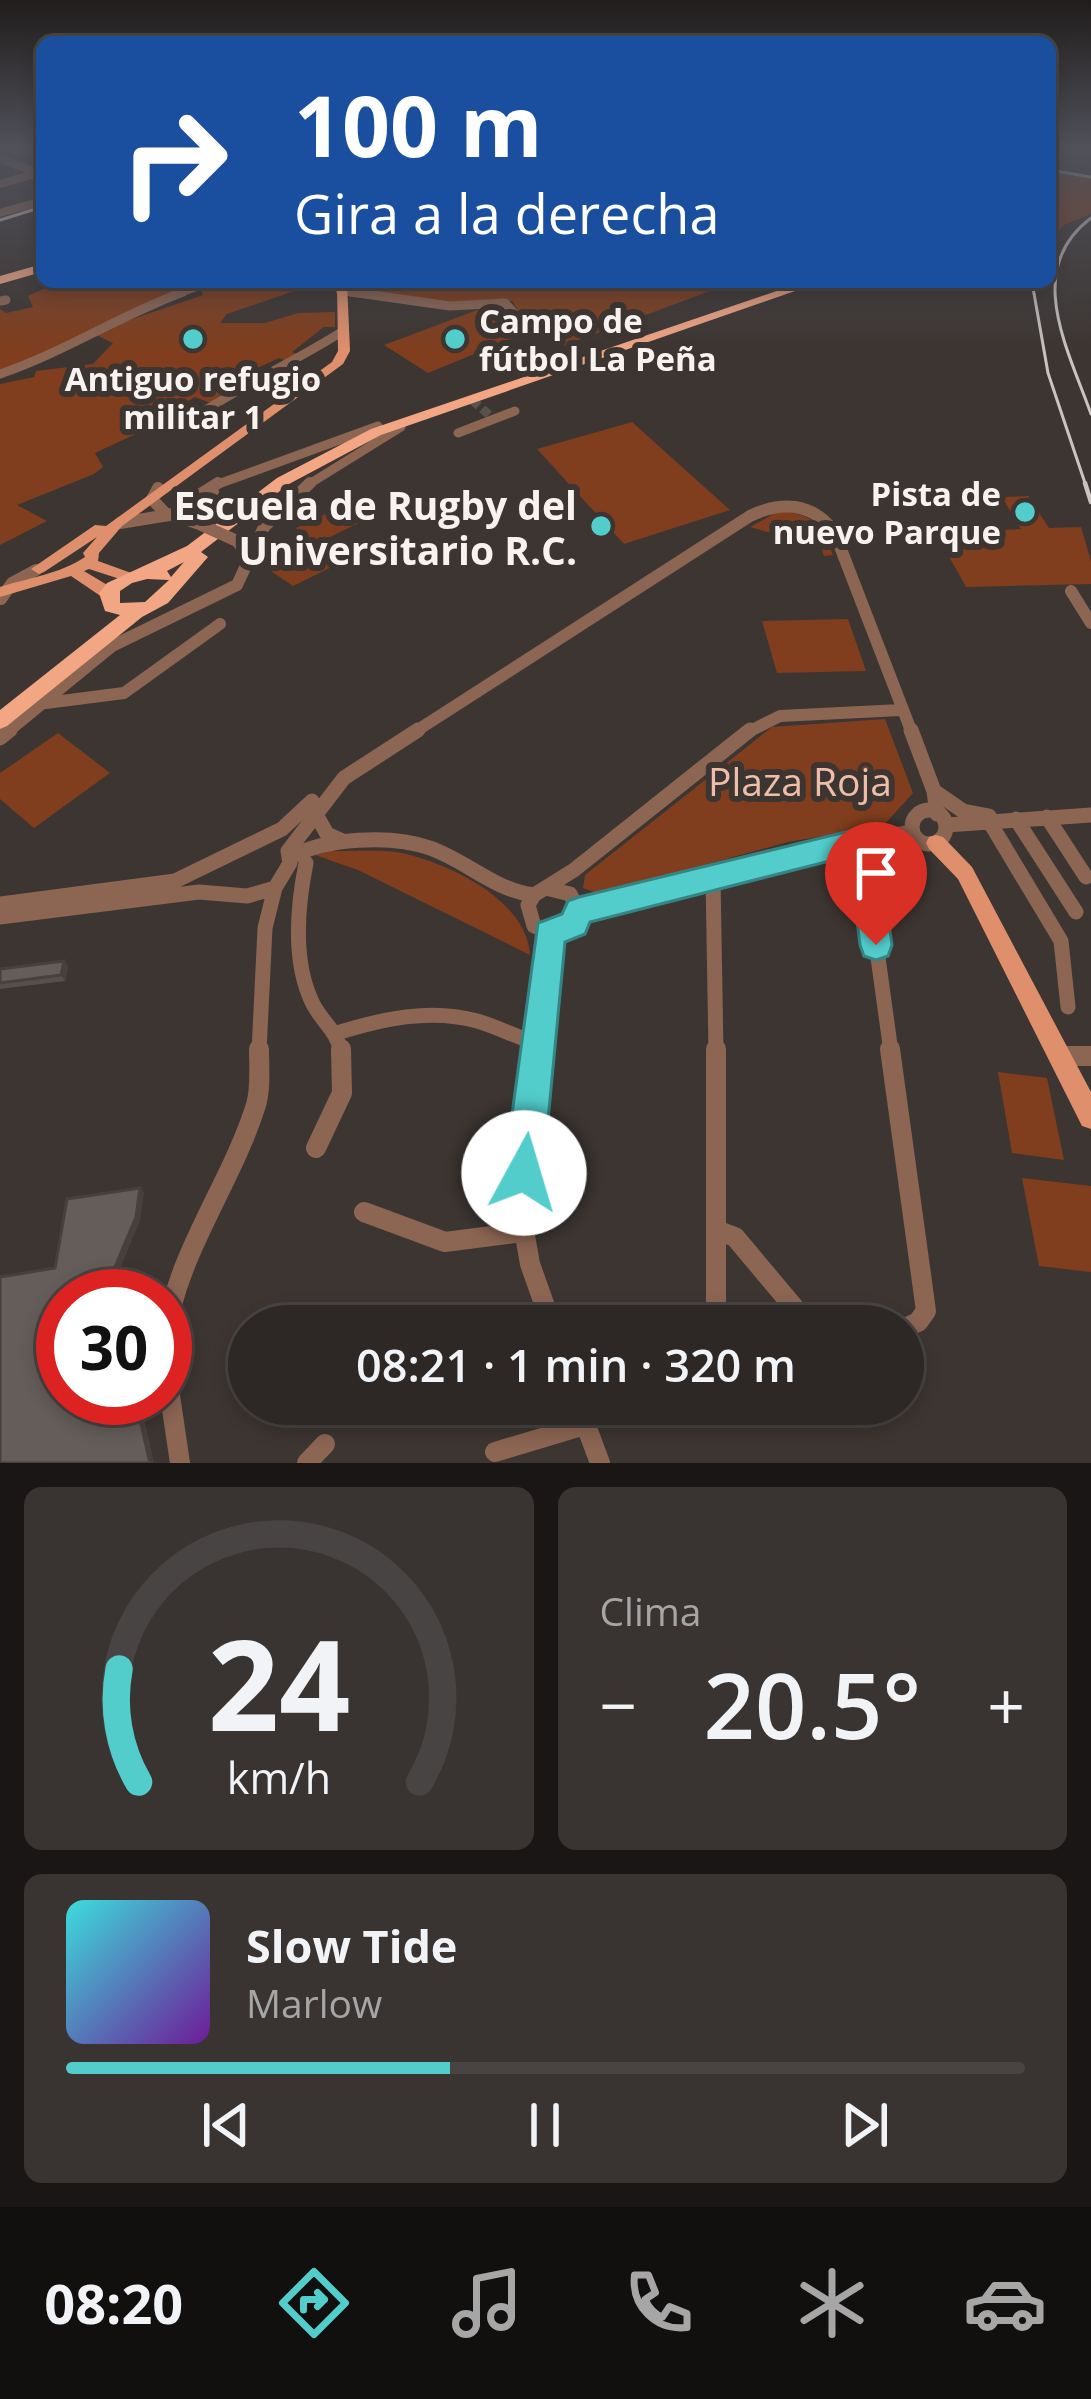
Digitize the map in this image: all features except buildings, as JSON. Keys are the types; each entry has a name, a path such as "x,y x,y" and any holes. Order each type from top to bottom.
{"highway":[{"path":"0,280 36,270"},
{"path":"0,704 96,627 129,577 150,573 193,550 245,507 309,468 389,427 797,288"},
{"path":"0,722 136,612 165,600 203,553 309,468 450,407"},
{"path":"150,573 167,578 172,586"},
{"path":"110,600 136,612"}],"main road":[{"path":"1,593 46,570 337,364 344,351 338,288"},
{"path":"46,570 86,563 102,537 160,490"},
{"path":"70,551 86,563 129,577"},
{"path":"86,563 110,600"},
{"path":"940,827 1091,1117"}],"street":[{"path":"0,374 44,359 135,310 195,288"},
{"path":"354,288 450,306 505,303 529,329"},
{"path":"191,420 236,388 296,361 344,331"},
{"path":"458,433 515,411"},
{"path":"0,738 40,705 71,689 133,633 237,585 248,574 265,525 309,468 317,445 378,426"},
{"path":"191,500 227,478 309,468"},
{"path":"197,523 201,506 214,490 247,477 260,478 264,487 245,507"},
{"path":"160,490 159,509 237,541 251,560"},
{"path":"160,490 175,515"},
{"path":"184,1269 257,1102 265,928 274,888 294,857 316,797 760,510 789,504 814,511 829,522 934,791 940,827"},
{"path":"102,537 130,519 175,515"},
{"path":"1071,591 1091,622"},
{"path":"71,689 106,699 124,693 220,624"},
{"path":"528,916 540,891 574,870 769,719 901,710"},
{"path":"0,904 175,881 245,843 308,821 335,787"},
{"path":"934,791 955,807 977,815 1031,818 1087,877"},
{"path":"912,832 909,820 914,814 940,827"},
{"path":"579,911 862,841 989,821 1091,815"},
{"path":"1031,818 1076,911"},
{"path":"308,821 348,842"},
{"path":"989,821 1061,941 1068,1007"},
{"path":"264,838 294,857"},
{"path":"294,857 310,846 348,842 402,841 431,848 511,892 528,916 550,933"},
{"path":"862,841 924,1313"},
{"path":"228,855 221,868 223,882 240,894 265,928"},
{"path":"294,857 307,990 323,1024 337,1034 345,1062 343,1105 316,1148"},
{"path":"550,933 574,924 579,911 570,894 574,870"},
{"path":"713,877 717,1305"},
{"path":"0,917 199,892 240,894 274,888"},
{"path":"511,892 570,894"},
{"path":"546,1305 524,1232 521,1197 550,933"},
{"path":"337,1034 399,1014 424,1015 471,1019 539,1044"},
{"path":"1062,1056 1091,1056"},
{"path":"364,1212 445,1242 524,1232"},
{"path":"719,1231 735,1237 792,1305"},
{"path":"174,1425 179,1463"},
{"path":"495,1452 558,1425"},
{"path":"585,1425 600,1463"},
{"path":"308,1463 325,1444"}],"green space":[{"path":"1056,214 1090,214 1056,233"},
{"path":"46,288 190,288 0,373 0,309 6,313 33,307 28,296"},
{"path":"299,288 227,314 220,323 265,323 298,313 335,312 335,327 324,327 292,352 300,356 289,362 279,358 255,369 250,366 213,376 231,387 210,403 195,397 167,414 170,418 95,453 103,467 94,474 17,505 47,521 0,545 0,384 34,377 36,371 93,364 113,343 92,333 203,295 201,289"},
{"path":"718,288 563,346 532,330 512,301 450,304 352,291"},
{"name":"Campo de fútbol La Peña","path":"480,309 525,333 428,373 384,345"},
{"path":"632,422 730,510 624,544 537,449"},
{"path":"1028,496 1049,528 1081,527 1091,561 1091,584 966,587 947,553 962,551 952,532 1021,529 1002,497"},
{"path":"353,501 373,516 328,538 348,559 293,586 268,569 314,544 296,528"},
{"path":"779,511 815,522 833,555 824,556 821,547 750,527"},
{"path":"848,619 866,671 777,673 762,621"},
{"name":"Plaza Roja","path":"885,719 913,793 883,826 788,842 599,894 583,888 585,875 772,727"},
{"path":"58,733 110,773 34,828 0,799 0,773"},
{"path":"397,852 465,877 502,902 516,918 530,955 358,870 315,855"},
{"path":"998,1072 1047,1078 1064,1160 1012,1153"},
{"path":"1022,1178 1091,1186 1091,1272 1039,1266"}],"tunnel":[{"path":"472,400 494,419"}],"railway":[{"path":"0,220 19,214"},
{"path":"1056,279 1071,238 1091,218"},
{"path":"1033,288 1048,373 1085,483"},
{"path":"1055,288 1063,337 1091,414"},
{"path":"1085,483 1091,502"}],"place":[{"name":"Antiguo refugio militar 1","path":"193,339"},
{"name":"Campo de fútbol La Peña","path":"455,339"},
{"name":"Pista de nuevo Parque","path":"1025,512"},
{"name":"Escuela de Rugby del Universitario R.C.","path":"601,526"}],"route":[{"path":"524,1173 550,933 574,924 579,911 862,841 876,945"}]}
